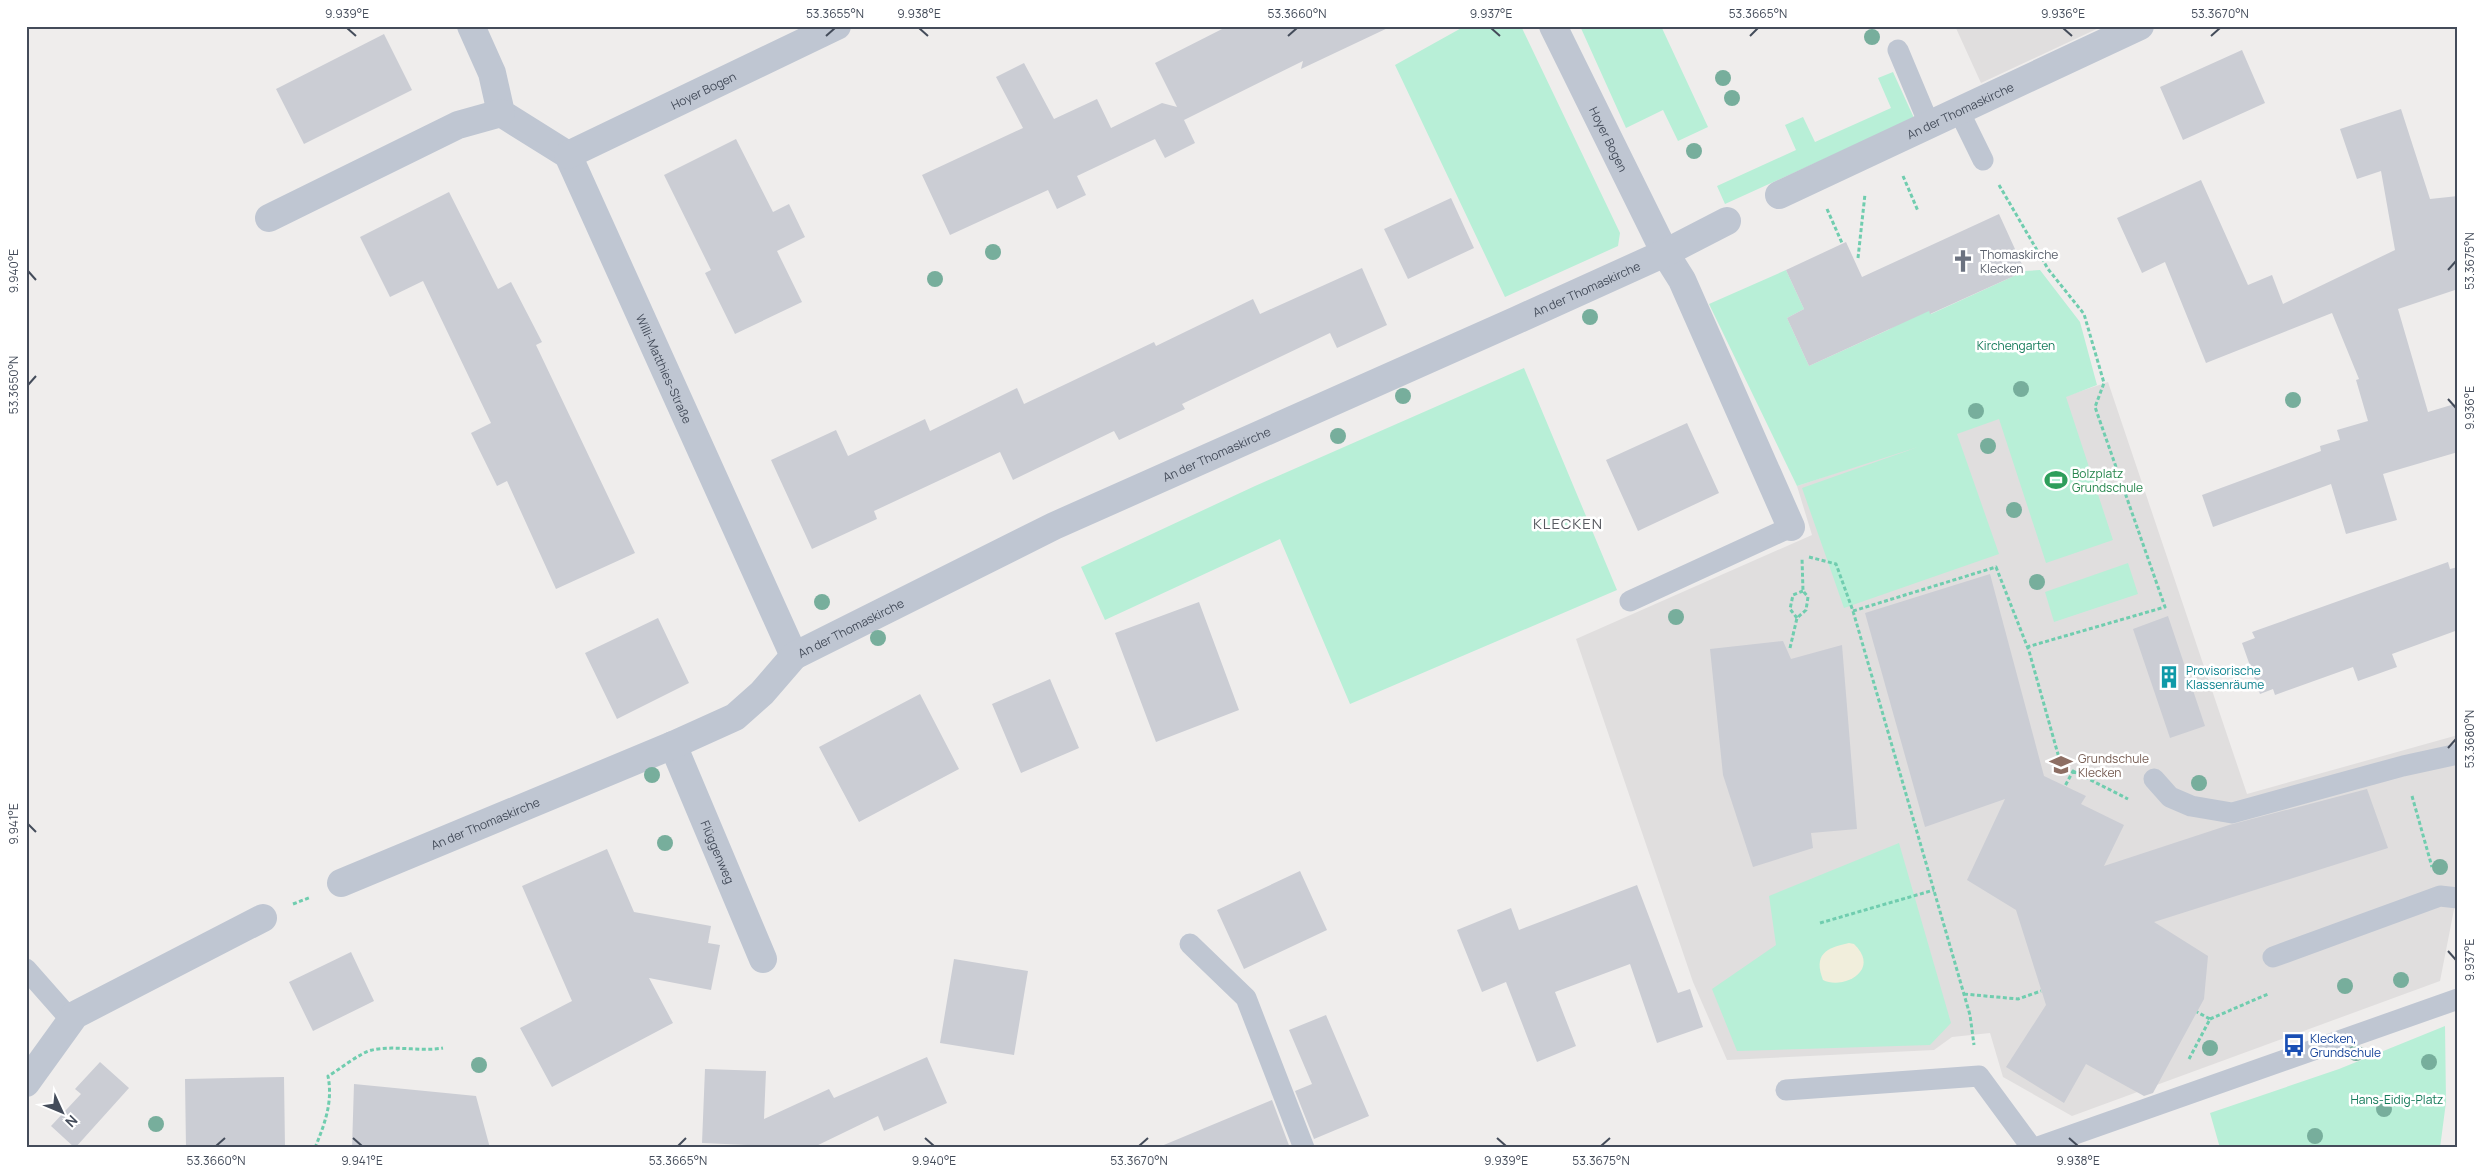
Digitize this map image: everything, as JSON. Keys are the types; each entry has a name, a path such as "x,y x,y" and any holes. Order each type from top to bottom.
{"street":[{"path":"471,26 492,73 501,113 568,154"},
{"name":"Hoyer Bogen","path":"568,154 837,26"},
{"name":"Hoyer Bogen","path":"1553,26 1664,253"},
{"name":"An der Thomaskirche","path":"1779,195 2140,26"},
{"path":"269,218 458,125 501,113"},
{"name":"Willi-Matthies-Straße","path":"568,154 794,656"},
{"name":"An der Thomaskirche","path":"341,883 673,745 736,716 762,693 794,656 1054,526 1664,253 1727,222"},
{"path":"1664,253 1682,280 1791,527"},
{"name":"Flüggenweg","path":"673,745 762,959"},
{"path":"26,1083 75,1015 263,918"}],"lane":[{"path":"1898,50 1929,124"},
{"path":"1959,111 1983,160"},
{"path":"1630,601 1791,527"},
{"path":"2160,786 2170,797 2192,806 2232,813 2403,766 2458,754"},
{"path":"2273,957 2449,897"},
{"path":"1190,944 1246,998 1304,1148"},
{"path":"26,969 71,1020"},
{"path":"1786,1090 1979,1076 2033,1148 2458,999"}],"path":[{"path":"1983,160 2015,210 2048,269 2084,314 2104,383 2095,407 2165,607 2027,647"},
{"path":"1902,176 1918,211"},
{"path":"1858,258 1865,193"},
{"path":"1828,211 1842,244"},
{"path":"1790,648 1798,618 1806,610 1808,597 1803,591 1802,555 1836,564 1853,611 1970,1015 1979,1076"},
{"path":"1853,611 1996,567 2027,647 2061,765 2138,804 2160,786"},
{"path":"1798,618 1790,609 1794,595 1803,591"},
{"path":"2403,766 2449,897"},
{"path":"2065,786 2073,771"},
{"path":"263,918 341,883"},
{"path":"1820,923 1934,890"},
{"path":"1964,994 2018,999 2042,991"},
{"path":"2166,1101 2210,1019 2268,994"},
{"path":"2197,1012 2210,1019"},
{"path":"316,1148 330,1106 331,1093 328,1076 371,1050 409,1049 424,1051 443,1048"}],"shaded area":[{"path":"1955,26 2103,26 1981,83"},
{"name":"Grundschule Klecken","path":"2108,382 2247,794 2458,735 2458,889 2440,981 2072,1116 2003,1077 1990,1033 1952,1037 1934,1050 1727,1060 1693,982 1576,639 1812,535 1797,486"}],"green space":[{"path":"1465,26 1521,26 1620,233 1618,246 1505,297 1395,65"},
{"path":"1580,26 1661,26 1708,127 1678,141 1663,110 1626,128"},
{"path":"1893,72 1914,118 1725,204 1717,186 1796,150 1785,125 1803,117 1815,142 1891,108 1878,78"},
{"name":"Kirchengarten","path":"1786,270 1804,309 1787,318 1809,366 1888,330 1927,307 1931,314 2025,271 2040,270 2080,322 2097,385 2066,397 2113,540 2046,563 1999,419 1957,434 1999,554 1844,608 1802,488 1918,447 1797,486 1709,304"},
{"path":"1524,368 1617,590 1350,704 1280,539 1105,620 1081,567 1255,486"},
{"path":"2128,563 2138,594 2054,622 2045,592"},
{"path":"1899,843 1951,1023 1930,1045 1737,1051 1712,989 1776,945 1769,896"},
{"name":"Hans-Eidig-Platz","path":"2445,1026 2446,1102 2440,1148 2220,1148 2210,1113 2339,1069"}],"sand":[{"path":"1849,943 1854,944 1861,954 1864,962 1862,970 1849,980 1831,982 1823,980 1820,971 1821,958 1828,950"}],"building":[{"path":"1228,26 1392,26 1301,69 1303,61 1184,120 1195,143 1165,158 1155,139 1077,176 1086,195 1057,209 1048,190 950,235 922,175 1023,128 996,77 1024,63 1054,119 1097,99 1111,128 1162,103 1177,107 1155,63"},
{"path":"384,34 412,90 304,144 276,89"},
{"path":"2242,50 2265,103 2183,140 2160,87"},
{"path":"2401,109 2430,199 2458,196 2458,289 2398,309 2428,412 2458,403 2458,452 2383,474 2397,520 2346,534 2331,484 2213,527 2202,495 2321,451 2320,446 2340,440 2337,430 2368,421 2356,380 2359,379 2332,313 2206,363 2165,262 2142,273 2117,218 2201,180 2248,285 2272,275 2283,304 2395,250 2381,171 2357,179 2340,129"},
{"path":"736,139 773,212 789,204 805,237 777,251 802,302 735,334 705,273 711,270 664,175"},
{"path":"449,192 498,289 511,282 542,342 536,345 635,553 556,589 507,481 497,486 471,433 491,423 423,281 390,297 360,237"},
{"path":"1451,198 1474,248 1408,279 1384,229"},
{"path":"1999,214 2025,271 1930,314 1929,311 1809,366 1787,318 1804,309 1786,270 1846,242 1862,277"},
{"path":"1362,268 1387,325 1337,348 1330,333 1182,404 1185,409 1119,440 1114,431 1013,480 1000,452 874,511 877,519 812,549 771,460 836,430 848,456 925,419 930,431 1017,388 1024,404 1154,342 1156,346 1253,299 1260,314"},
{"path":"1687,423 1719,493 1638,531 1606,460"},
{"path":"2448,562 2450,569 2458,567 2458,630 2392,654 2397,667 2358,681 2353,667 2275,695 2273,689 2260,694 2242,643 2255,638 2252,632"},
{"path":"1990,574 2044,776 2086,796 2081,804 2124,825 2104,866 2229,825 2367,789 2388,848 2154,922 2208,956 2204,999 2153,1093 2144,1096 2086,1064 2064,1103 2006,1067 2046,1005 2016,910 1967,880 2005,799 1925,827 1865,613"},
{"path":"1199,602 1239,710 1156,742 1115,633"},
{"name":"Provisorische Klassenräume","path":"2168,616 2205,726 2170,738 2133,629"},
{"path":"658,618 689,683 617,719 585,653"},
{"path":"1783,641 1791,659 1842,645 1857,829 1811,833 1813,848 1753,867 1723,775 1710,649"},
{"path":"1050,679 1079,748 1021,773 992,704"},
{"path":"920,694 959,769 859,822 819,747"},
{"path":"607,849 634,912 711,926 708,943 720,945 711,990 649,978 673,1023 552,1087 520,1028 572,1001 522,886"},
{"path":"1300,871 1327,930 1244,969 1217,910"},
{"path":"1637,885 1678,993 1690,989 1703,1027 1657,1043 1630,964 1555,992 1576,1046 1537,1062 1506,982 1482,992 1457,930 1511,908 1519,930"},
{"path":"351,952 374,1001 313,1031 289,982"},
{"path":"954,959 1028,971 1014,1055 940,1043"},
{"path":"1326,1015 1369,1116 1314,1139 1295,1091 1312,1084 1289,1030"},
{"path":"927,1057 947,1103 884,1131 878,1116 812,1148 702,1143 705,1069 766,1071 764,1119 829,1089 834,1098"},
{"path":"100,1062 129,1088 75,1148 51,1126 81,1094 75,1089"},
{"path":"284,1077 285,1148 186,1148 185,1079"},
{"path":"354,1084 476,1096 490,1148 352,1148"},
{"path":"1272,1100 1290,1148 1159,1148 1159,1147"}],"place":[{"name":"Thomaskirche Klecken","path":"1963,261"},
{"name":"Bolzplatz Grundschule","path":"2056,480"},
{"name":"Provisorische Klassenräume","path":"2169,677"},
{"name":"Grundschule Klecken","path":"2061,765"},
{"name":"Klecken, Grundschule","path":"2294,1045"}],"district":[{"name":"KLECKEN","path":"1568,523"}]}
